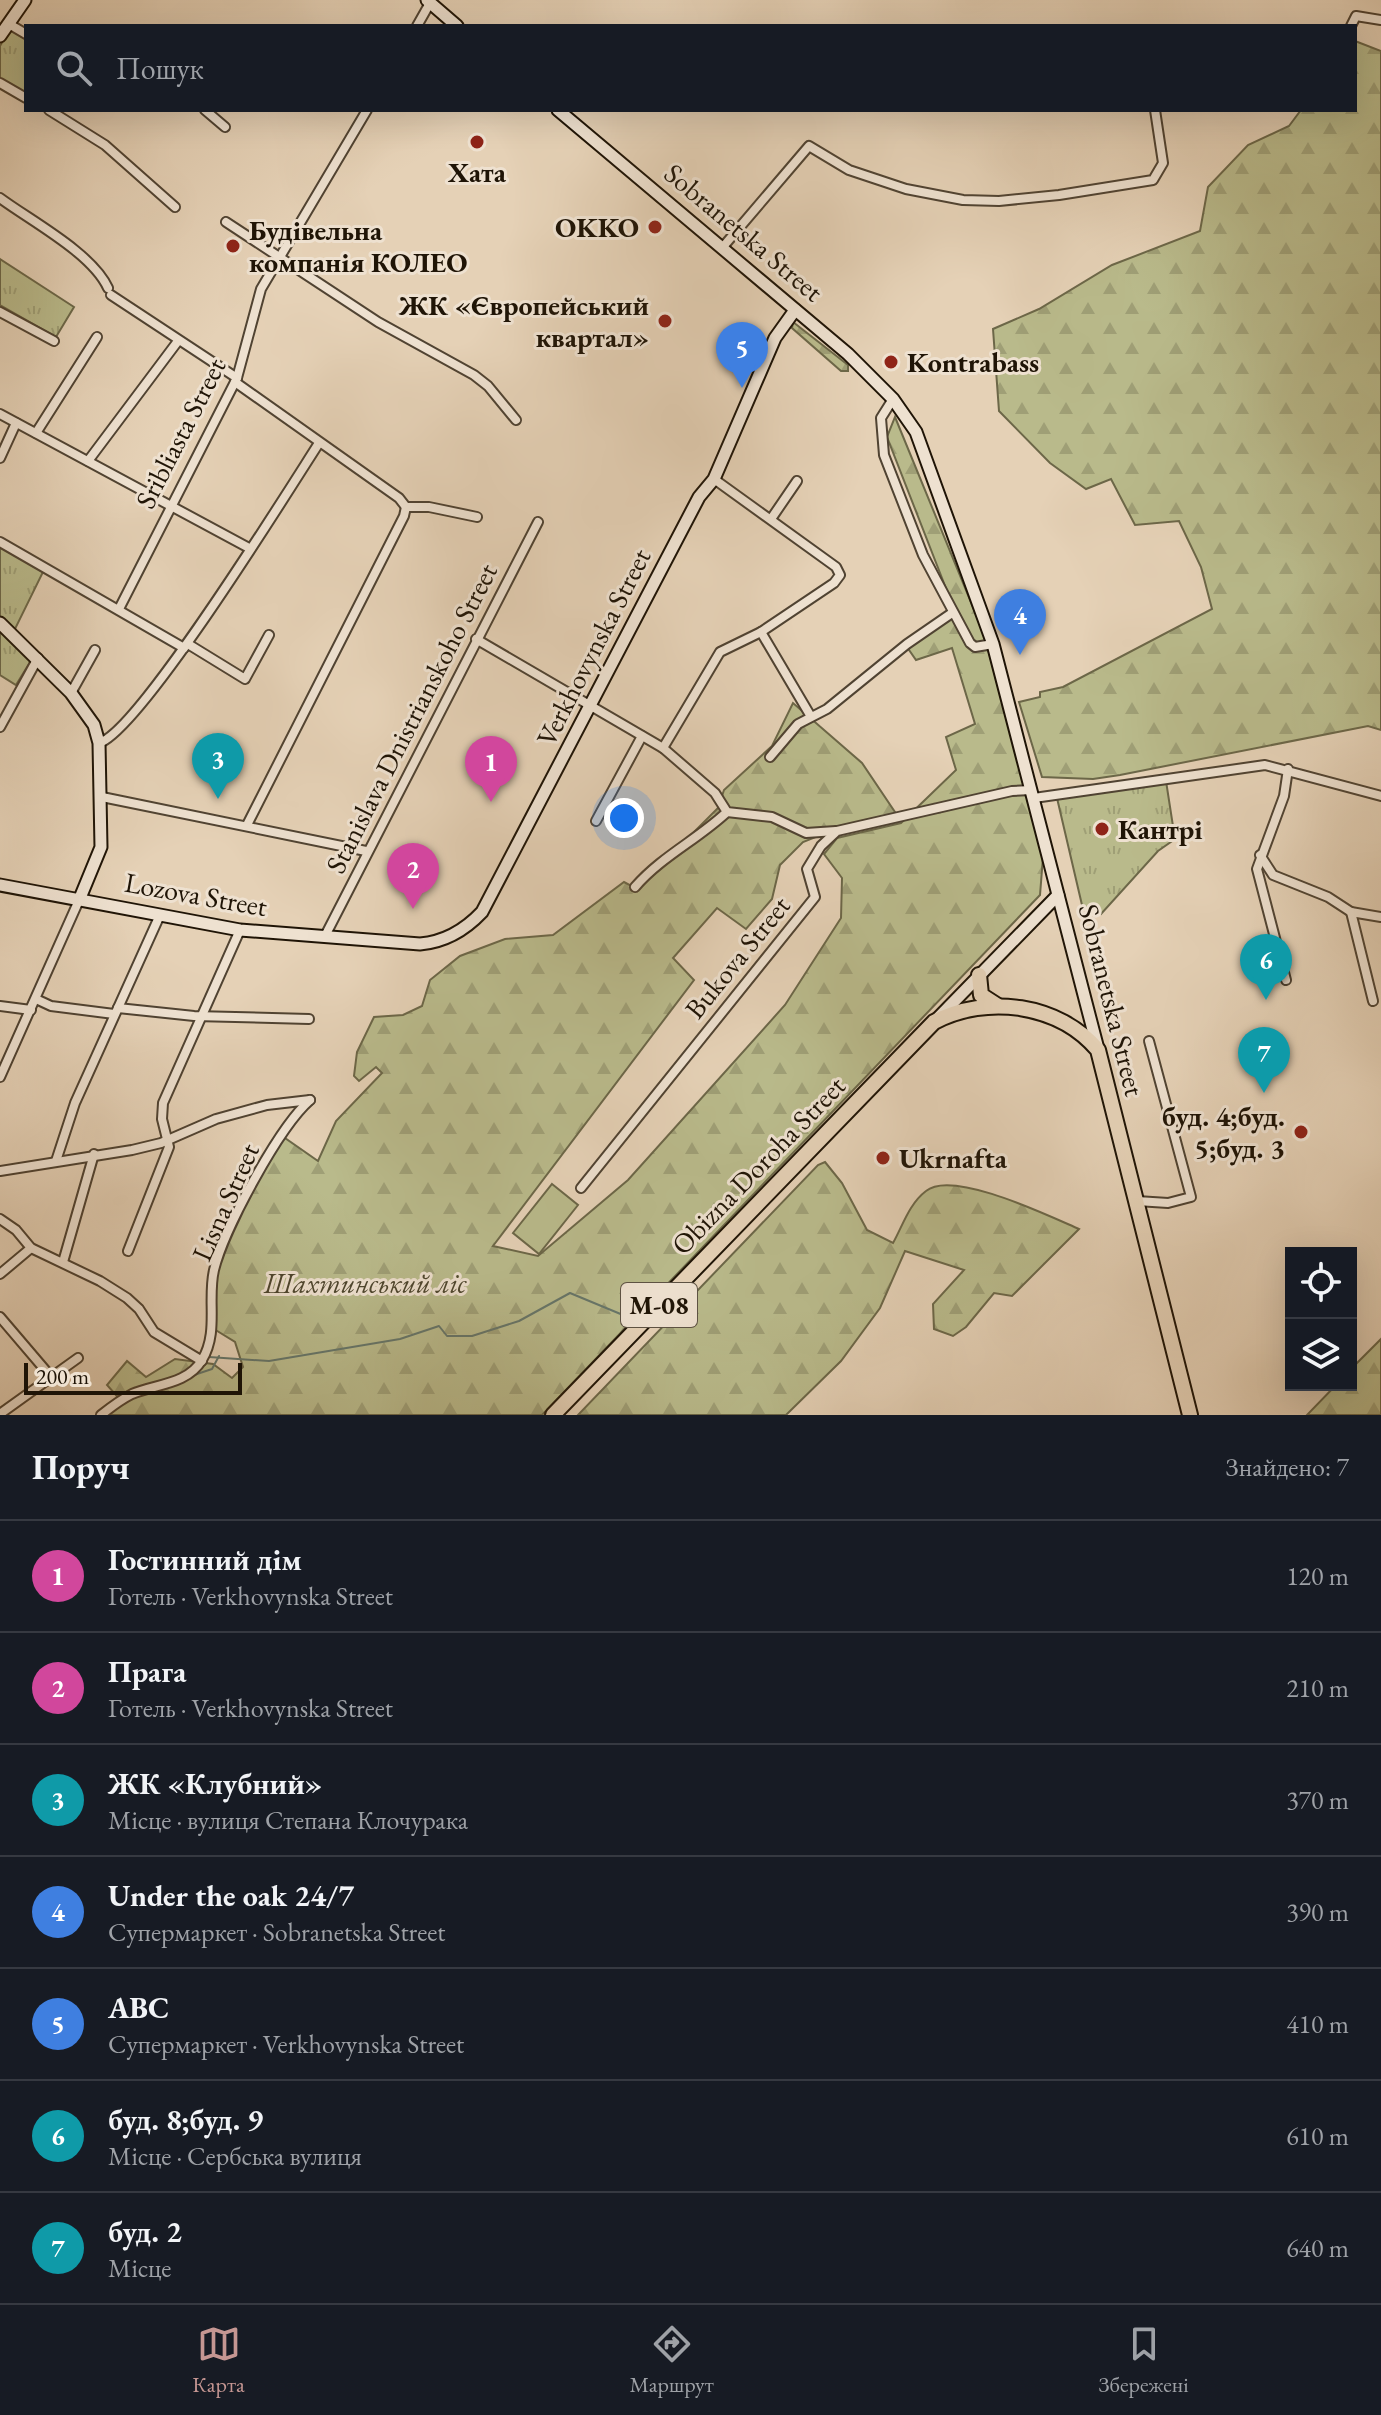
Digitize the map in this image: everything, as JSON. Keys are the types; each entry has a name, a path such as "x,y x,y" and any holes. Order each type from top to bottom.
{"highway":[{"path":"979,975 983,998 990,1004 1006,1007"},
{"name":"Obizna Doroha Street","path":"553,1415 934,1022 956,1013 1006,1007 1038,1011 1061,1020 1098,1050"},
{"name":"Sobranetska Street","path":"1098,1050 1190,1415"}],"street":[{"path":"0,36 25,0"},
{"path":"418,24 429,2 455,24"},
{"path":"1352,24 1356,16 1381,20"},
{"path":"9,24 24,33"},
{"path":"0,83 24,97"},
{"path":"52,112 105,145 175,207"},
{"path":"207,112 225,127"},
{"name":"Sribliasta Street","path":"120,607 236,380 257,300 366,112"},
{"name":"Sobranetska Street","path":"560,112 848,354 893,399 916,432 930,461 993,644 1098,1050"},
{"path":"722,248 809,146 849,170 938,196 999,201 1153,180 1163,163 1155,112"},
{"path":"0,198 81,257 100,274 110,291 399,498 406,507"},
{"path":"226,222 378,322 474,375 488,386 516,420"},
{"name":"Verkhovynska Street","path":"384,941 432,943 458,932 478,916 691,511 714,479 775,338 795,310"},
{"path":"0,312 54,341"},
{"path":"36,433 97,337"},
{"path":"88,461 178,341"},
{"path":"893,399 881,418 882,448 913,531 952,613 975,647 993,644"},
{"path":"0,414 249,548"},
{"path":"0,458 16,423"},
{"path":"99,743 127,723 186,646 319,443"},
{"path":"663,748 720,652 761,632 834,583 840,575 836,567 714,479"},
{"path":"771,519 797,481"},
{"path":"406,507 429,507 477,517"},
{"path":"247,825 406,507"},
{"name":"Stanislava Dnistrianskoho Street","path":"325,936 366,851 538,522"},
{"path":"0,542 245,679 269,635"},
{"path":"770,757 810,715 827,709 952,613"},
{"path":"0,623 71,693 94,725 99,743 102,797 101,847 0,1077"},
{"path":"761,632 810,715"},
{"path":"476,639 663,748 715,793 727,812"},
{"path":"71,693 95,650"},
{"path":"0,727 38,658"},
{"path":"596,821 642,736"},
{"path":"635,887 654,865 707,831 727,812 772,817 814,835 1012,791 1033,794 1265,765 1381,796"},
{"path":"1286,980 1257,869 1284,796 1288,769"},
{"path":"102,797 366,851"},
{"path":"814,835 821,846 837,831"},
{"name":"Bukova Street","path":"581,1188 815,897 807,869 821,846"},
{"path":"1260,855 1273,875 1328,897 1351,912 1381,917"},
{"name":"Lozova Street","path":"0,885 240,930 384,941"},
{"name":"Obizna Doroha Street","path":"934,1022 1058,895"},
{"path":"1351,912 1373,1001"},
{"path":"56,1161 75,1103 160,915"},
{"path":"128,1251 169,1147 162,1119 163,1103 240,930"},
{"path":"36,999 51,1006 116,1011 309,1019"},
{"path":"0,1006 31,1010"},
{"path":"1137,1201 1168,1203 1191,1197 1149,1041"},
{"name":"Lisna Street","path":"168,1139 216,1119 267,1105 310,1100 293,1115 250,1188 214,1270 212,1333 202,1361"},
{"path":"0,1171 132,1150 168,1139"},
{"path":"63,1262 94,1154"},
{"path":"0,1219 28,1241 31,1248 127,1298 139,1309 154,1332 202,1361 191,1372 166,1385 135,1393 101,1415"},
{"path":"0,1274 31,1248"},
{"path":"0,1317 52,1378"},
{"path":"0,1414 78,1358"}],"green space":[{"path":"10,29 24,38 24,93 0,79 0,46"},
{"path":"1357,42 1381,51 1381,730 1368,726 1093,779 1042,777 1019,702 1040,697 1040,692 1063,687 1212,609 1201,567 1179,521 1135,525 1111,479 1086,489 1050,463 999,411 993,329 1039,309 1112,265 1200,231 1208,187 1248,145 1289,126 1300,112 1357,112"},
{"path":"0,259 74,307 56,337 0,305"},
{"path":"793,322 848,365 848,371 841,371 792,328"},
{"name":"Шахтинський ліс","path":"895,417 984,634 1043,857 1040,895 542,1415 108,1415 123,1403 107,1385 127,1361 146,1377 175,1359 213,1364 232,1378 243,1367 235,1342 214,1329 213,1285 223,1247 282,1136 318,1161 336,1121 382,1073 376,1067 359,1081 354,1076 357,1052 374,1017 403,1015 422,1006 430,980 460,956 505,939 553,935 624,882 637,889 718,808 724,790 772,746 793,703 862,763 899,818 838,828 803,842 780,865 772,899 746,929 717,908 673,958 694,980 493,1246 538,1256 628,1180 785,1005 841,918 842,878 824,854 837,838 901,823 956,770 946,737 975,724 952,648 916,660 907,647 956,614 887,437"},
{"path":"0,547 43,572 15,629 0,616"},
{"path":"0,630 32,659 16,685 0,675"},
{"path":"1166,781 1175,839 1158,851 1101,914 1082,905 1057,798"},
{"path":"825,1162 842,1183 867,1230 893,1243 915,1202 926,1191 939,1186 957,1186 1001,1197 1079,1229 1012,1296 994,1293 966,1327 953,1336 934,1329 933,1304 964,1270 905,1251 880,1308 841,1361 786,1415 578,1415 818,1165"},
{"path":"552,1184 578,1205 539,1254 513,1233"},
{"path":"1381,1339 1381,1415 1307,1415 1330,1391 1357,1391 1357,1363"}],"waterway":[{"path":"209,1357 269,1361 400,1339 439,1326 447,1336 472,1336 519,1321 570,1293 635,1320"},
{"path":"194,1375 212,1369 219,1356"}],"place":[{"name":"Хата","path":"477,142"},
{"name":"OKKO","path":"655,227"},
{"name":"Будівельна компанія КОЛЕО","path":"233,246"},
{"name":"ЖК «Європейський квартал»","path":"665,321"},
{"name":"Kontrabass","path":"891,362"},
{"name":"ABC","path":"742,388"},
{"name":"Under the oak 24/7","path":"1020,655"},
{"name":"ЖК «Клубний»","path":"218,799"},
{"name":"Гостинний дім","path":"491,802"},
{"name":"Кантрі","path":"1102,829"},
{"name":"Прага","path":"413,909"},
{"name":"буд. 8;буд. 9","path":"1266,1000"},
{"name":"буд. 2","path":"1264,1093"},
{"name":"буд. 4;буд. 5;буд. 3","path":"1301,1132"},
{"name":"Ukrnafta","path":"883,1158"}]}
